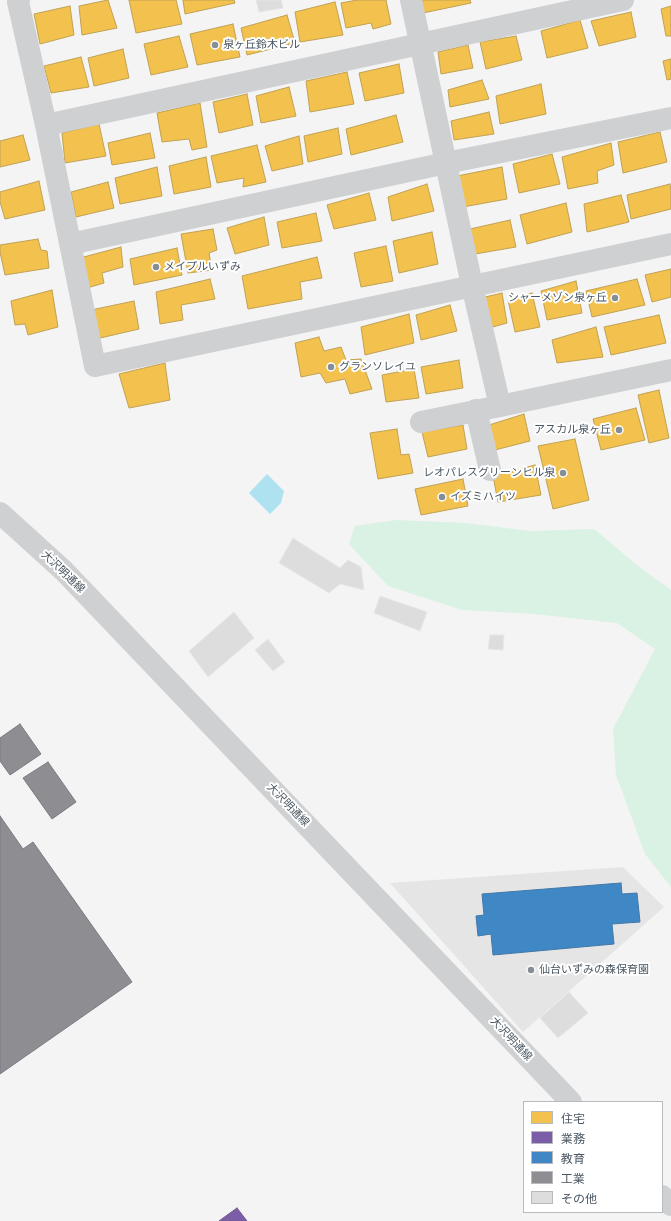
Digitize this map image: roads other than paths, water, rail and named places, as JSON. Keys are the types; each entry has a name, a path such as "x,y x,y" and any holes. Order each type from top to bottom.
{"street":[{"path":"411,0 472,285 500,406"},
{"path":"46,125 622,0"},
{"path":"12,3 46,125 95,366 671,244"},
{"path":"70,244 671,118"},
{"path":"421,422 671,370"},
{"path":"476,410 490,470"},
{"name":"大沢明通線","path":"0,513 64,571 570,1101"},
{"path":"663,1197 671,1205"}],"water":[{"path":"267,474 284,491 281,503 270,514 249,493"}],"place":[{"name":"泉ヶ丘鈴木ビル","path":"215,45"},
{"name":"メイプルいずみ","path":"156,267"},
{"name":"シャーメゾン泉ヶ丘","path":"615,298"},
{"name":"グランソレイユ","path":"331,367"},
{"name":"アスカル泉ヶ丘","path":"619,430"},
{"name":"レオパレスグリーンヒル泉","path":"563,473"},
{"name":"イズミハイツ","path":"442,497"},
{"name":"仙台いずみの森保育園","path":"531,970"}]}
